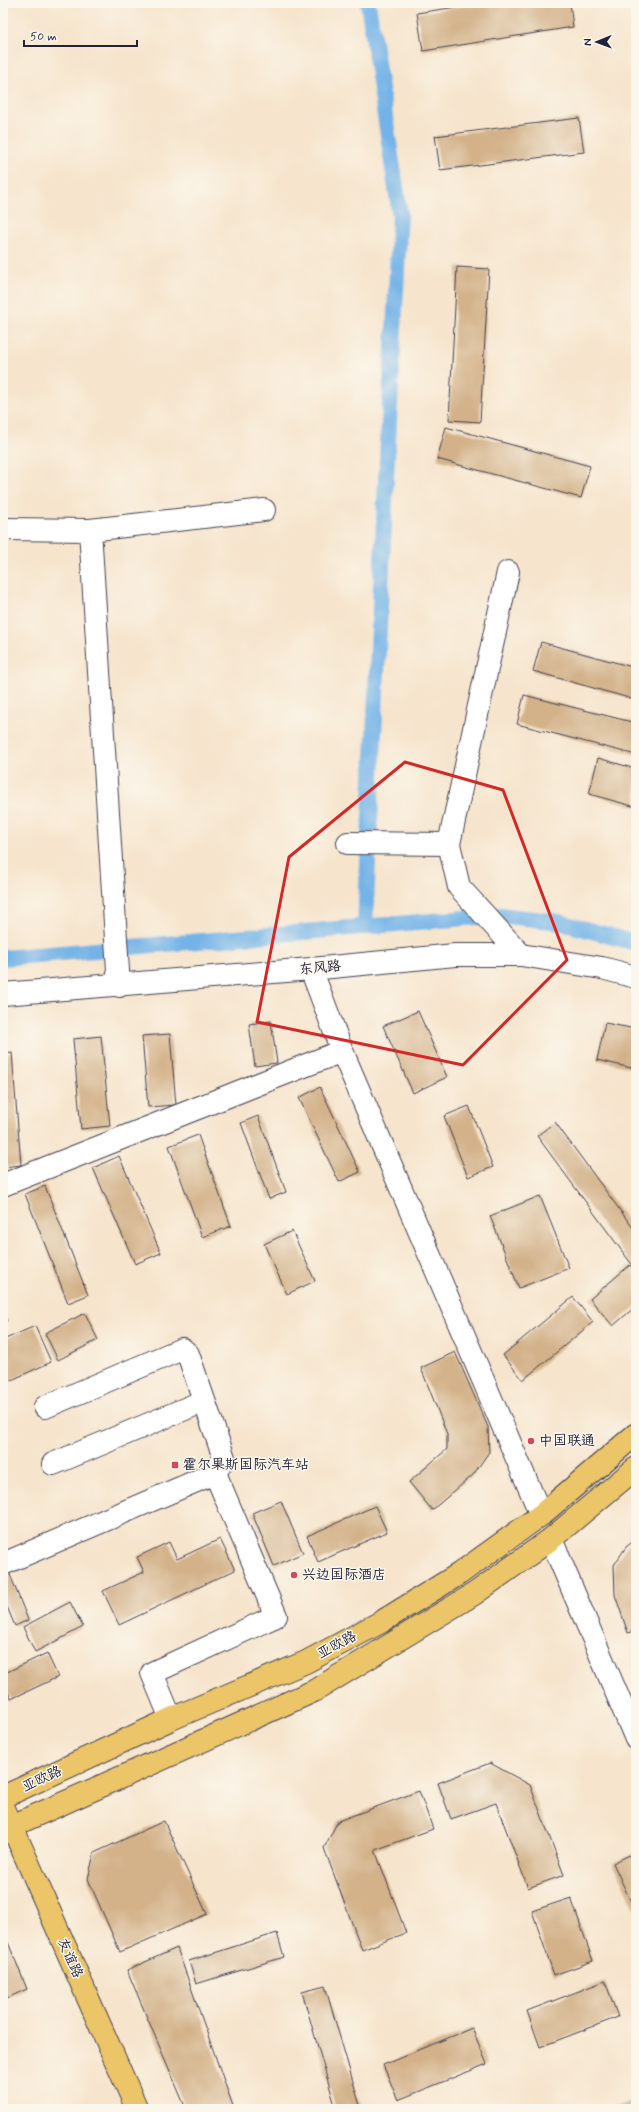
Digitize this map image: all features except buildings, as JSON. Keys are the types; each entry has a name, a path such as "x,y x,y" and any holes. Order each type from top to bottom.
{"main road":[{"name":"亚欧路","path":"3,1797 171,1719 306,1662 381,1622 459,1574 540,1515 636,1434"},
{"name":"亚欧路","path":"6,1821 314,1691 474,1594 551,1538 636,1468"},
{"name":"友谊路","path":"6,1821 137,2109"}],"street":[{"path":"3,529 90,530 264,510"},
{"path":"90,530 119,986"},
{"path":"508,572 449,844 459,887 521,955"},
{"path":"348,843 449,844"},
{"name":"东风路","path":"3,994 119,986 455,955 521,955 602,968 636,977"},
{"path":"311,969 342,1051 540,1515"},
{"path":"3,1185 342,1051"},
{"path":"3,1564 215,1473 224,1456 188,1354 184,1350 179,1350 45,1408"},
{"path":"53,1464 204,1400"},
{"path":"171,1719 152,1673 276,1616 215,1473"},
{"path":"551,1538 636,1740"}],"highlighted area":[{"path":"405,762 503,790 567,960 463,1065 257,1022 289,857"}],"green space":[{"path":"636,2100 636,2109 613,2109"}],"waterway":[{"path":"365,927 400,215 368,3"},
{"path":"3,958 500,915 559,922 636,943"}],"place":[{"name":"中国联通","path":"531,1441"},
{"name":"霍尔果斯国际汽车站","path":"175,1465"},
{"name":"兴边国际酒店","path":"294,1575"}]}
